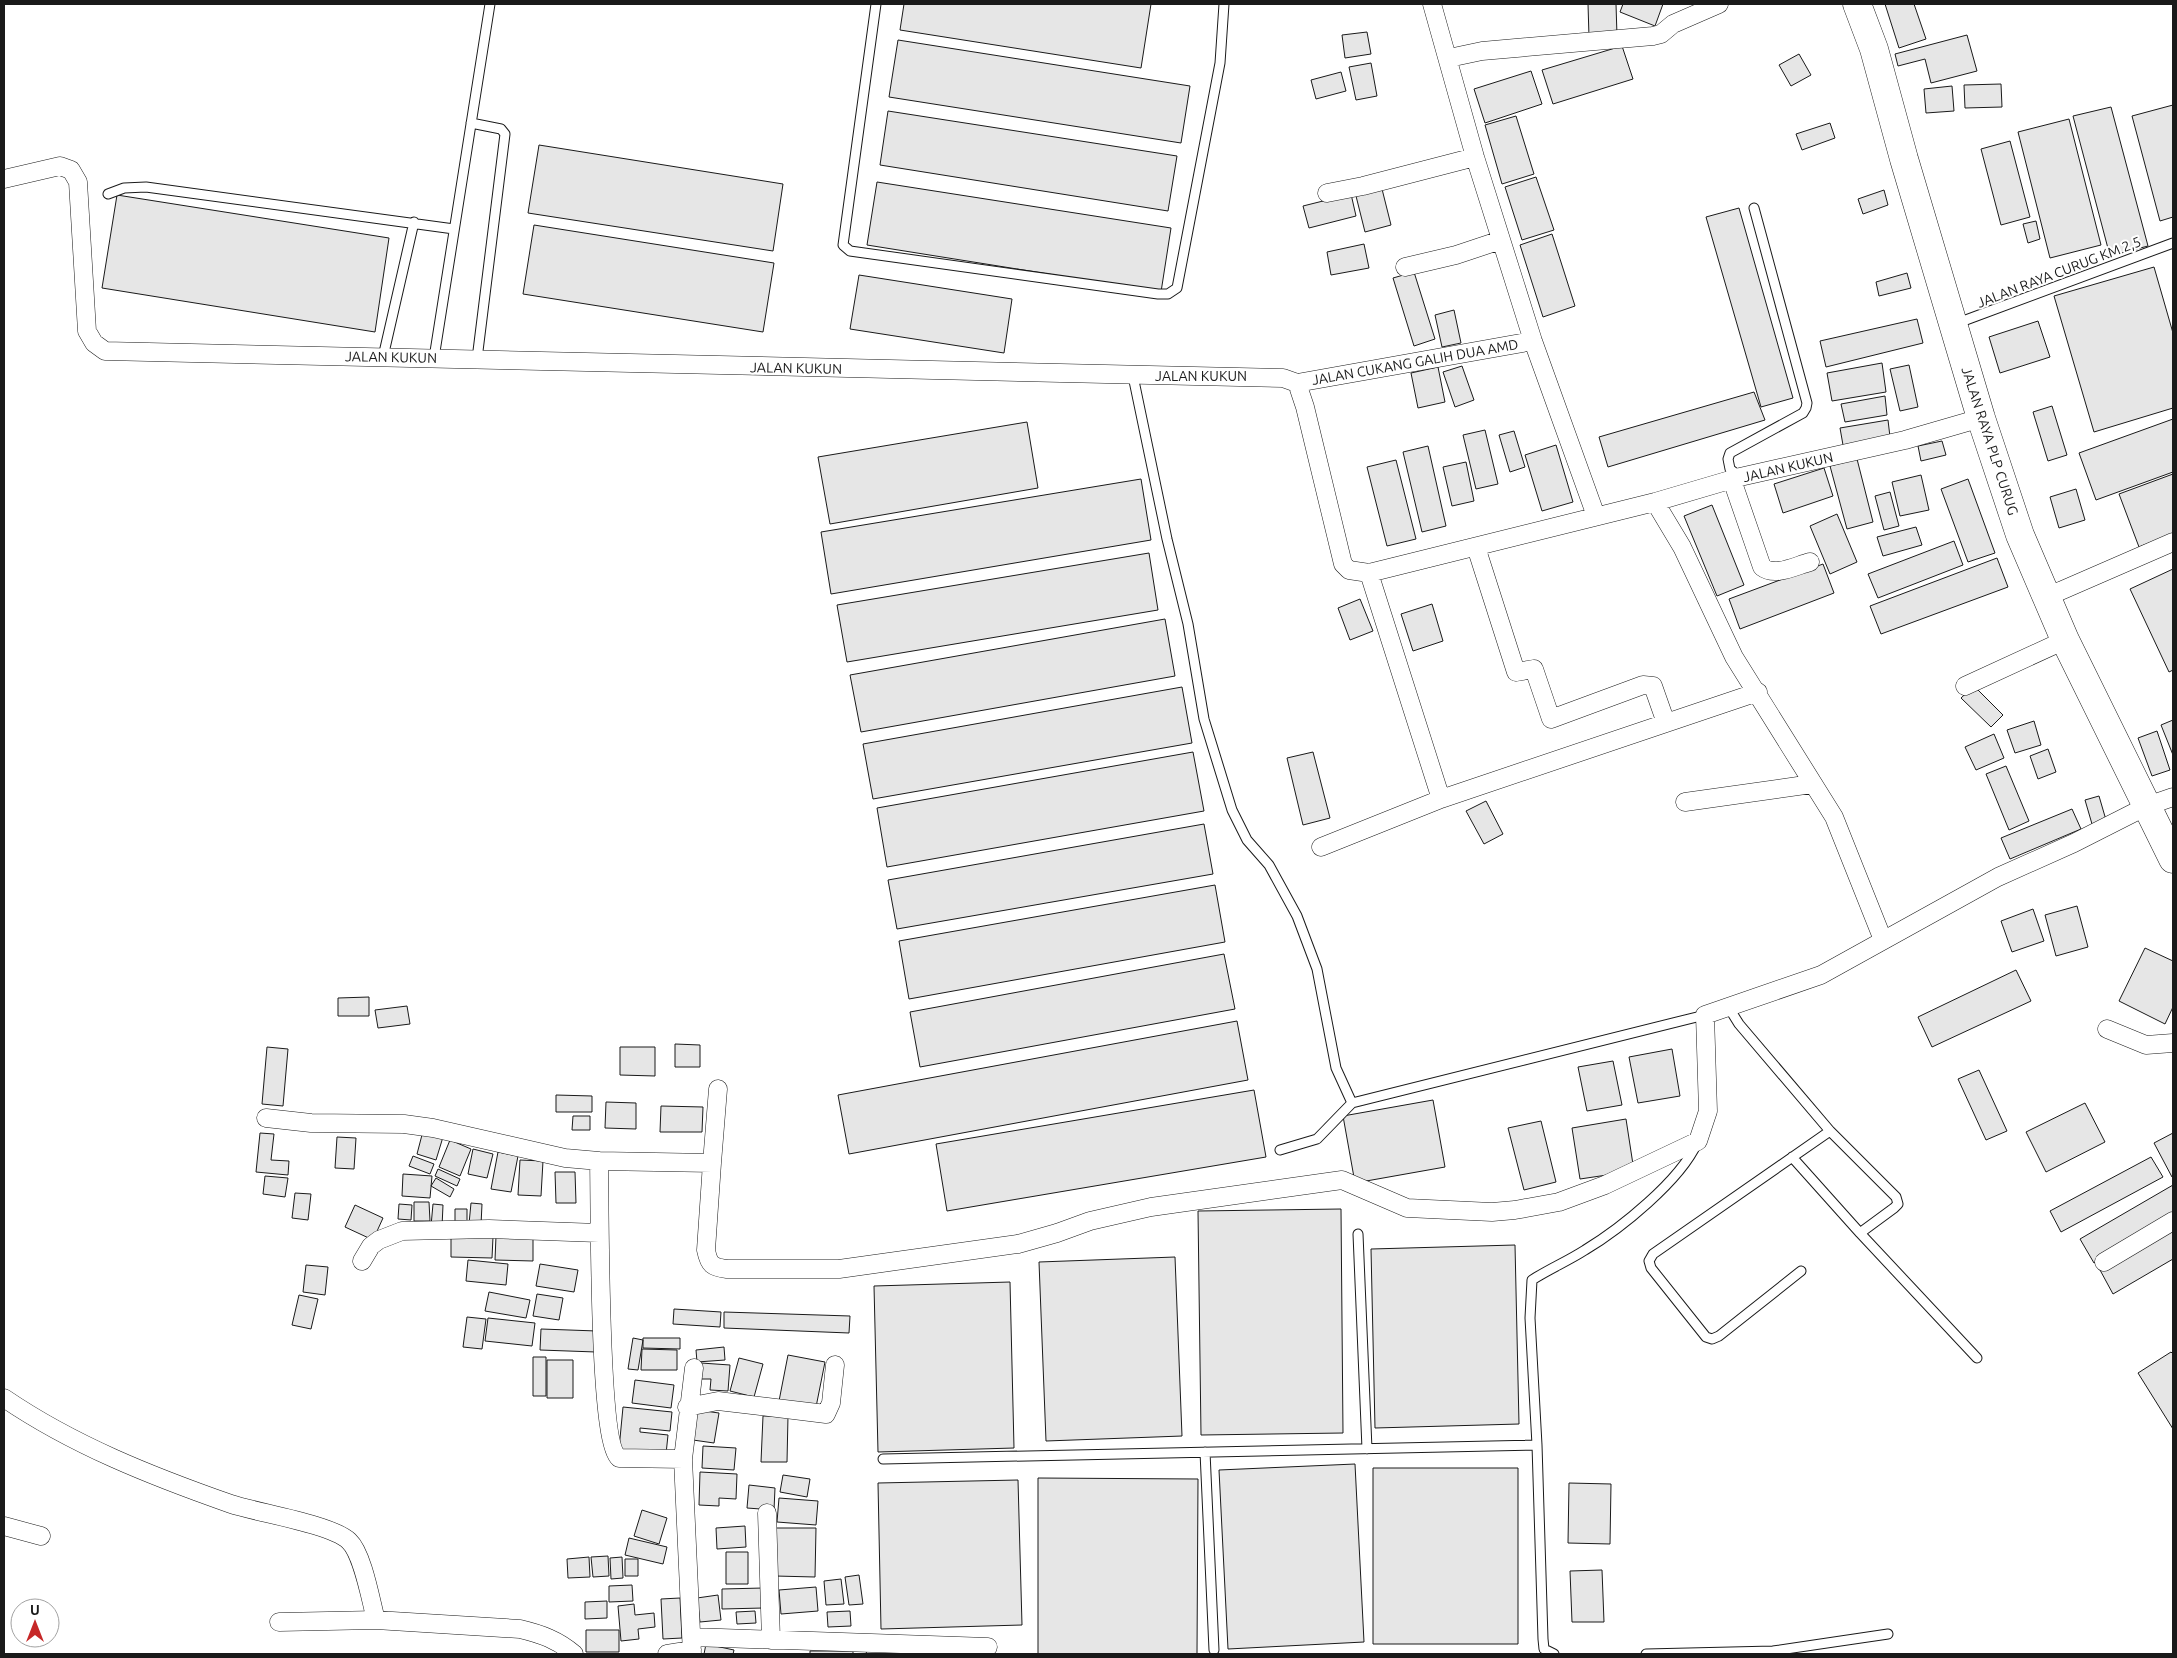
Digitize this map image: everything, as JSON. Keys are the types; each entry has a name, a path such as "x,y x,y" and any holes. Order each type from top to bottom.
{"main road":[{"name":"JALAN RAYA PLP CURUG","path":"1857,4 1874,49 1981,418 2020,535 2046,591 2065,640 2173,859"}],"street":[{"path":"1432,4 1449,58 1475,157 1533,341 1596,516"},
{"path":"1449,58 1482,51 1653,36 1661,34 1674,24 1719,4"},
{"path":"1327,193 1363,186 1475,157"},
{"name":"JALAN KUKUN","path":"4,179 60,166 71,170 78,182 87,331 94,343 105,351 1283,378 1297,383 1319,461 1343,564 1349,570 1369,573 1655,502 1736,479 1905,440 1981,418"},
{"path":"1405,267 1456,255 1502,240"},
{"name":"JALAN CUKANG GALIH DUA AMD","path":"1297,383 1533,341"},
{"path":"1736,479 1762,567 1768,572 1776,572 1810,562"},
{"path":"1655,502 1682,547 1721,633 1834,817 1883,940"},
{"path":"2046,591 2058,592 2173,542"},
{"path":"1476,547 1516,672 1534,669 1551,719 1643,686 1653,686 1666,723"},
{"path":"1369,573 1441,799"},
{"path":"1965,686 2065,640"},
{"path":"1321,847 1441,799 1758,692"},
{"path":"1685,802 1812,784"},
{"path":"718,1089 706,1250 709,1263 714,1268 839,1269 1018,1244 1057,1234 1090,1221 1151,1207 1335,1180 1356,1184 1407,1208 1492,1212 1560,1202 1605,1185 1698,1141 1708,1111 1705,1015 1730,1008 1821,974 1998,877 2074,843 2147,806 2173,797"},
{"path":"2106,1030 2146,1045 2173,1043"},
{"path":"266,1118 311,1123 404,1124 433,1128 565,1158 599,1161 712,1163"},
{"path":"599,1161 599,1233 606,1404 612,1450 619,1458 683,1459"},
{"path":"2104,1262 2173,1221"},
{"path":"362,1261 371,1246 379,1240 402,1231 489,1229 599,1233"},
{"path":"687,1407 718,1401 826,1414 831,1403 835,1365"},
{"path":"692,1647 683,1459 687,1407 694,1368"},
{"path":"4,1398 70,1438 187,1489 253,1511 332,1530 350,1542 361,1565 376,1620"},
{"path":"767,1513 771,1640"},
{"path":"4,1526 41,1536"},
{"path":"279,1622 376,1620 520,1629 542,1634 562,1644 574,1654"},
{"path":"668,1654 692,1647 771,1640 902,1649 977,1649"}],"lane":[{"path":"434,358 490,4"},
{"path":"876,4 843,245 846,249 1168,294 1177,288 1220,63 1224,4"},
{"path":"471,123 502,129 505,134 477,359"},
{"path":"108,194 124,188 146,187 414,222 454,229"},
{"path":"1736,479 1730,469 1728,459 1730,453 1803,413 1807,403 1754,208"},
{"path":"383,357 414,222"},
{"name":"JALAN RAYA CURUG KM 2,5","path":"1953,324 2173,244"},
{"path":"1133,376 1167,539 1188,624 1204,719 1232,810 1247,840 1268,865 1297,916 1317,969 1336,1068 1352,1103"},
{"path":"1730,1008 1739,1024 1830,1131 1896,1197 1898,1204 1860,1233"},
{"path":"1280,1150 1317,1139 1352,1103 1705,1015"},
{"path":"1801,1271 1720,1336 1712,1339 1706,1337 1651,1268 1649,1261 1653,1254 1830,1131"},
{"path":"1554,1654 1544,1649 1543,1644 1537,1445 1530,1318 1532,1280 1586,1250 1655,1197 1691,1157 1698,1141"},
{"path":"1792,1157 1977,1358"},
{"path":"1358,1234 1367,1449"},
{"path":"883,1459 1537,1445"},
{"path":"1205,1452 1214,1650"},
{"path":"1646,1654 1773,1651 1888,1634"}],"building":[{"path":"904,4 1151,4 1141,68 900,30"},
{"path":"1588,4 1616,4 1617,36 1589,37"},
{"path":"1623,4 1663,4 1655,26 1620,12"},
{"path":"1885,4 1914,4 1926,39 1899,48"},
{"path":"1367,32 1371,54 1345,58 1342,35"},
{"path":"1967,35 1977,71 1931,83 1925,59 1898,66 1895,54"},
{"path":"898,40 1190,86 1181,143 889,97"},
{"path":"1622,46 1633,79 1553,104 1542,70"},
{"path":"1799,54 1811,75 1791,86 1779,65"},
{"path":"1371,63 1377,96 1356,100 1349,67"},
{"path":"1531,71 1542,104 1485,123 1474,89"},
{"path":"1341,72 1346,91 1316,99 1311,80"},
{"path":"2001,84 2002,107 1965,108 1964,85"},
{"path":"1952,86 1954,111 1926,113 1924,89"},
{"path":"2173,105 2173,217 2160,221 2132,116"},
{"path":"2111,107 2148,246 2110,256 2073,116"},
{"path":"888,111 1177,156 1168,211 880,165"},
{"path":"1516,116 1534,174 1502,184 1485,125"},
{"path":"2069,119 2101,245 2050,258 2018,132"},
{"path":"1830,123 1835,138 1802,150 1796,134"},
{"path":"2010,141 2030,217 2001,225 1981,149"},
{"path":"539,145 783,184 773,251 528,213"},
{"path":"1536,177 1554,230 1522,240 1505,187"},
{"path":"877,182 1171,228 1161,292 867,245"},
{"path":"1381,185 1391,225 1365,232 1355,192"},
{"path":"1884,190 1888,205 1863,214 1858,199"},
{"path":"1351,194 1356,216 1309,228 1303,206"},
{"path":"117,195 389,238 375,332 102,288"},
{"path":"1739,208 1793,398 1761,407 1706,217"},
{"path":"2036,221 2040,239 2028,243 2023,224"},
{"path":"534,225 774,263 763,332 523,294"},
{"path":"1552,234 1575,306 1543,317 1520,245"},
{"path":"1364,244 1369,268 1331,275 1327,252"},
{"path":"2154,267 2173,333 2173,408 2094,432 2054,296"},
{"path":"1414,272 1435,339 1414,346 1393,278"},
{"path":"1907,273 1911,288 1879,296 1876,282"},
{"path":"859,275 1012,299 1004,353 850,329"},
{"path":"1454,310 1461,343 1442,347 1435,315"},
{"path":"1917,319 1923,343 1826,367 1820,341"},
{"path":"2038,321 2050,357 2000,373 1989,337"},
{"path":"1882,363 1886,392 1832,401 1827,373"},
{"path":"1909,365 1918,407 1900,411 1890,369"},
{"path":"1462,366 1474,400 1455,407 1443,372"},
{"path":"1438,367 1445,402 1418,408 1411,373"},
{"path":"1754,392 1765,420 1608,467 1599,437"},
{"path":"1885,396 1887,415 1845,422 1841,404"},
{"path":"2052,406 2067,455 2048,461 2033,412"},
{"path":"2173,419 2173,472 2096,500 2079,453"},
{"path":"1888,420 1890,437 1843,445 1840,428"},
{"path":"1027,422 1038,488 830,524 818,457"},
{"path":"1485,430 1498,484 1476,489 1463,435"},
{"path":"1514,431 1525,467 1510,472 1499,435"},
{"path":"1942,441 1946,455 1921,461 1918,446"},
{"path":"1556,445 1573,502 1542,511 1525,455"},
{"path":"1428,446 1446,526 1422,532 1403,452"},
{"path":"1857,459 1873,522 1847,529 1830,466"},
{"path":"1396,460 1416,539 1387,546 1367,467"},
{"path":"1466,462 1474,501 1452,506 1443,467"},
{"path":"1824,468 1833,496 1783,513 1774,484"},
{"path":"2173,474 2173,534 2139,547 2119,494"},
{"path":"1921,475 1929,510 1900,516 1892,482"},
{"path":"1141,479 1151,540 831,594 821,532"},
{"path":"1968,479 1995,553 1968,562 1941,489"},
{"path":"2076,489 2085,520 2059,528 2050,497"},
{"path":"1890,492 1899,526 1884,530 1875,496"},
{"path":"1712,505 1744,585 1717,596 1684,516"},
{"path":"1837,514 1857,562 1830,574 1810,526"},
{"path":"1916,527 1922,545 1883,556 1877,537"},
{"path":"1954,541 1963,565 1878,598 1868,574"},
{"path":"1149,553 1158,610 847,662 837,605"},
{"path":"1997,558 2008,587 1881,634 1870,606"},
{"path":"1823,564 1834,593 1740,629 1729,599"},
{"path":"2173,569 2173,670 2169,672 2130,589"},
{"path":"1360,599 1373,631 1350,640 1338,608"},
{"path":"1432,604 1443,641 1413,651 1401,614"},
{"path":"1165,619 1175,676 861,732 850,675"},
{"path":"1974,686 2003,715 1991,727 1961,698"},
{"path":"1182,687 1192,743 873,799 863,744"},
{"path":"2173,720 2173,755 2161,725"},
{"path":"2034,721 2041,745 2015,753 2007,730"},
{"path":"2157,731 2170,770 2152,776 2138,738"},
{"path":"1994,734 2004,758 1976,770 1965,747"},
{"path":"2048,749 2056,772 2038,779 2030,756"},
{"path":"1193,752 1204,811 887,867 877,808"},
{"path":"1313,752 1330,818 1303,825 1287,758"},
{"path":"2006,766 2029,821 2009,830 1986,774"},
{"path":"2099,796 2106,820 2092,824 2085,800"},
{"path":"1486,801 1503,834 1484,844 1466,811"},
{"path":"2072,809 2081,829 2010,859 2001,838"},
{"path":"1204,824 1213,874 897,929 888,880"},
{"path":"1215,885 1225,942 909,999 899,941"},
{"path":"2077,906 2088,947 2056,956 2045,915"},
{"path":"2033,909 2044,941 2012,952 2001,921"},
{"path":"2145,948 2173,961 2173,1007 2165,1024 2119,1001"},
{"path":"1224,954 1235,1009 920,1067 910,1012"},
{"path":"2016,970 2031,1001 1932,1047 1918,1017"},
{"path":"369,997 369,1016 338,1016 338,998"},
{"path":"407,1006 410,1024 378,1028 375,1010"},
{"path":"1237,1021 1248,1080 849,1154 838,1095"},
{"path":"675,1044 700,1045 700,1067 675,1067"},
{"path":"267,1047 288,1049 283,1106 262,1104"},
{"path":"620,1047 655,1047 655,1076 620,1075"},
{"path":"1672,1049 1680,1096 1638,1103 1629,1057"},
{"path":"1613,1061 1622,1105 1587,1111 1578,1067"},
{"path":"1979,1070 2007,1131 1986,1140 1958,1079"},
{"path":"1254,1090 1266,1157 947,1211 936,1144"},
{"path":"556,1095 592,1096 592,1112 556,1112"},
{"path":"1433,1100 1445,1167 1355,1183 1343,1116"},
{"path":"606,1102 636,1103 636,1129 605,1128"},
{"path":"2085,1103 2105,1142 2046,1172 2026,1132"},
{"path":"661,1106 703,1107 702,1132 660,1132"},
{"path":"573,1116 590,1116 590,1130 572,1130"},
{"path":"1626,1119 1634,1171 1580,1179 1572,1128"},
{"path":"1541,1121 1556,1182 1524,1190 1508,1128"},
{"path":"423,1131 443,1137 436,1160 417,1154"},
{"path":"260,1133 274,1134 271,1160 289,1161 288,1175 256,1172"},
{"path":"2173,1133 2173,1176 2172,1177 2154,1143"},
{"path":"337,1137 356,1138 354,1169 335,1168"},
{"path":"450,1140 471,1149 460,1176 439,1167"},
{"path":"473,1149 493,1154 487,1178 468,1174"},
{"path":"498,1152 518,1156 511,1192 491,1189"},
{"path":"413,1156 434,1164 430,1174 409,1166"},
{"path":"2151,1157 2163,1177 2061,1232 2050,1211"},
{"path":"520,1160 543,1161 541,1196 518,1195"},
{"path":"438,1169 460,1179 457,1186 435,1176"},
{"path":"555,1172 575,1172 576,1203 556,1203"},
{"path":"403,1174 432,1176 430,1198 402,1196"},
{"path":"265,1176 288,1178 285,1197 263,1194"},
{"path":"436,1178 454,1189 450,1197 431,1186"},
{"path":"2173,1185 2173,1217 2094,1263 2080,1239"},
{"path":"295,1193 311,1194 308,1220 292,1218"},
{"path":"414,1202 429,1202 430,1221 414,1221"},
{"path":"471,1203 482,1204 481,1225 469,1224"},
{"path":"399,1204 412,1205 411,1220 398,1219"},
{"path":"433,1204 443,1205 442,1227 431,1226"},
{"path":"355,1205 383,1218 373,1240 345,1227"},
{"path":"455,1209 467,1209 467,1226 455,1226"},
{"path":"1341,1209 1343,1433 1201,1435 1198,1211"},
{"path":"2173,1228 2173,1259 2113,1294 2100,1270"},
{"path":"451,1236 493,1237 492,1258 451,1257"},
{"path":"496,1236 533,1237 533,1261 495,1260"},
{"path":"1515,1245 1519,1424 1375,1428 1371,1249"},
{"path":"1175,1257 1182,1436 1046,1441 1039,1262"},
{"path":"468,1260 508,1264 506,1285 466,1281"},
{"path":"540,1264 578,1270 574,1292 536,1286"},
{"path":"306,1265 328,1267 325,1295 303,1292"},
{"path":"1010,1282 1014,1448 878,1452 874,1286"},
{"path":"489,1292 530,1300 526,1318 485,1311"},
{"path":"537,1294 563,1298 559,1320 533,1316"},
{"path":"299,1295 318,1299 311,1329 292,1325"},
{"path":"674,1309 721,1312 720,1327 673,1324"},
{"path":"724,1312 850,1316 849,1333 724,1328"},
{"path":"467,1317 486,1319 482,1349 463,1347"},
{"path":"488,1318 535,1323 532,1346 485,1341"},
{"path":"541,1329 597,1331 596,1352 540,1350"},
{"path":"633,1338 643,1340 638,1370 628,1369"},
{"path":"643,1338 680,1338 680,1349 643,1348"},
{"path":"724,1347 725,1360 697,1362 696,1350"},
{"path":"642,1349 677,1350 677,1370 641,1370"},
{"path":"2171,1352 2173,1354 2173,1429 2138,1373"},
{"path":"788,1355 825,1362 816,1407 779,1401"},
{"path":"533,1357 546,1357 546,1396 533,1396"},
{"path":"739,1358 763,1364 754,1397 730,1391"},
{"path":"547,1360 573,1360 573,1398 547,1398"},
{"path":"701,1363 730,1365 728,1391 710,1390 711,1379 700,1379"},
{"path":"635,1380 674,1385 671,1408 632,1403"},
{"path":"623,1407 672,1412 670,1431 640,1428 640,1432 668,1435 666,1454 619,1449"},
{"path":"697,1410 719,1413 714,1443 693,1440"},
{"path":"763,1416 788,1416 787,1462 761,1462"},
{"path":"703,1446 736,1448 734,1470 702,1468"},
{"path":"1355,1464 1364,1642 1228,1649 1219,1470"},
{"path":"1373,1468 1518,1468 1518,1644 1373,1644"},
{"path":"700,1472 737,1474 736,1499 719,1498 719,1506 699,1505"},
{"path":"783,1475 810,1479 807,1497 780,1492"},
{"path":"1038,1478 1198,1479 1197,1654 1038,1654"},
{"path":"1018,1480 1022,1625 881,1629 878,1483"},
{"path":"1569,1483 1611,1484 1610,1544 1568,1543"},
{"path":"749,1485 775,1488 774,1510 747,1508"},
{"path":"779,1498 818,1501 816,1525 777,1522"},
{"path":"642,1510 667,1518 659,1544 634,1536"},
{"path":"745,1526 746,1547 717,1549 716,1528"},
{"path":"776,1528 816,1528 815,1577 775,1576"},
{"path":"629,1538 667,1547 663,1564 625,1555"},
{"path":"726,1552 748,1552 748,1584 726,1584"},
{"path":"608,1556 609,1576 593,1577 591,1557"},
{"path":"589,1557 590,1577 568,1578 567,1559"},
{"path":"622,1557 623,1578 611,1579 610,1558"},
{"path":"625,1559 638,1559 638,1576 625,1576"},
{"path":"1602,1570 1604,1622 1572,1622 1570,1571"},
{"path":"859,1575 863,1604 849,1605 845,1577"},
{"path":"841,1579 844,1604 826,1605 824,1581"},
{"path":"632,1585 633,1601 609,1602 609,1586"},
{"path":"816,1587 818,1611 781,1614 779,1590"},
{"path":"763,1588 763,1608 722,1609 722,1589"},
{"path":"718,1595 721,1620 700,1622 697,1598"},
{"path":"680,1598 682,1638 663,1639 661,1599"},
{"path":"607,1601 607,1618 585,1619 585,1602"},
{"path":"634,1604 635,1615 654,1613 655,1627 638,1629 639,1639 621,1641 618,1606"},
{"path":"755,1611 756,1623 737,1624 736,1612"},
{"path":"850,1611 851,1626 828,1627 827,1612"},
{"path":"586,1630 619,1630 619,1652 586,1652"},
{"path":"706,1644 734,1650 733,1654 704,1654"},
{"path":"868,1645 897,1651 897,1654 866,1654"},
{"path":"810,1651 853,1651 853,1654 810,1654"}]}
